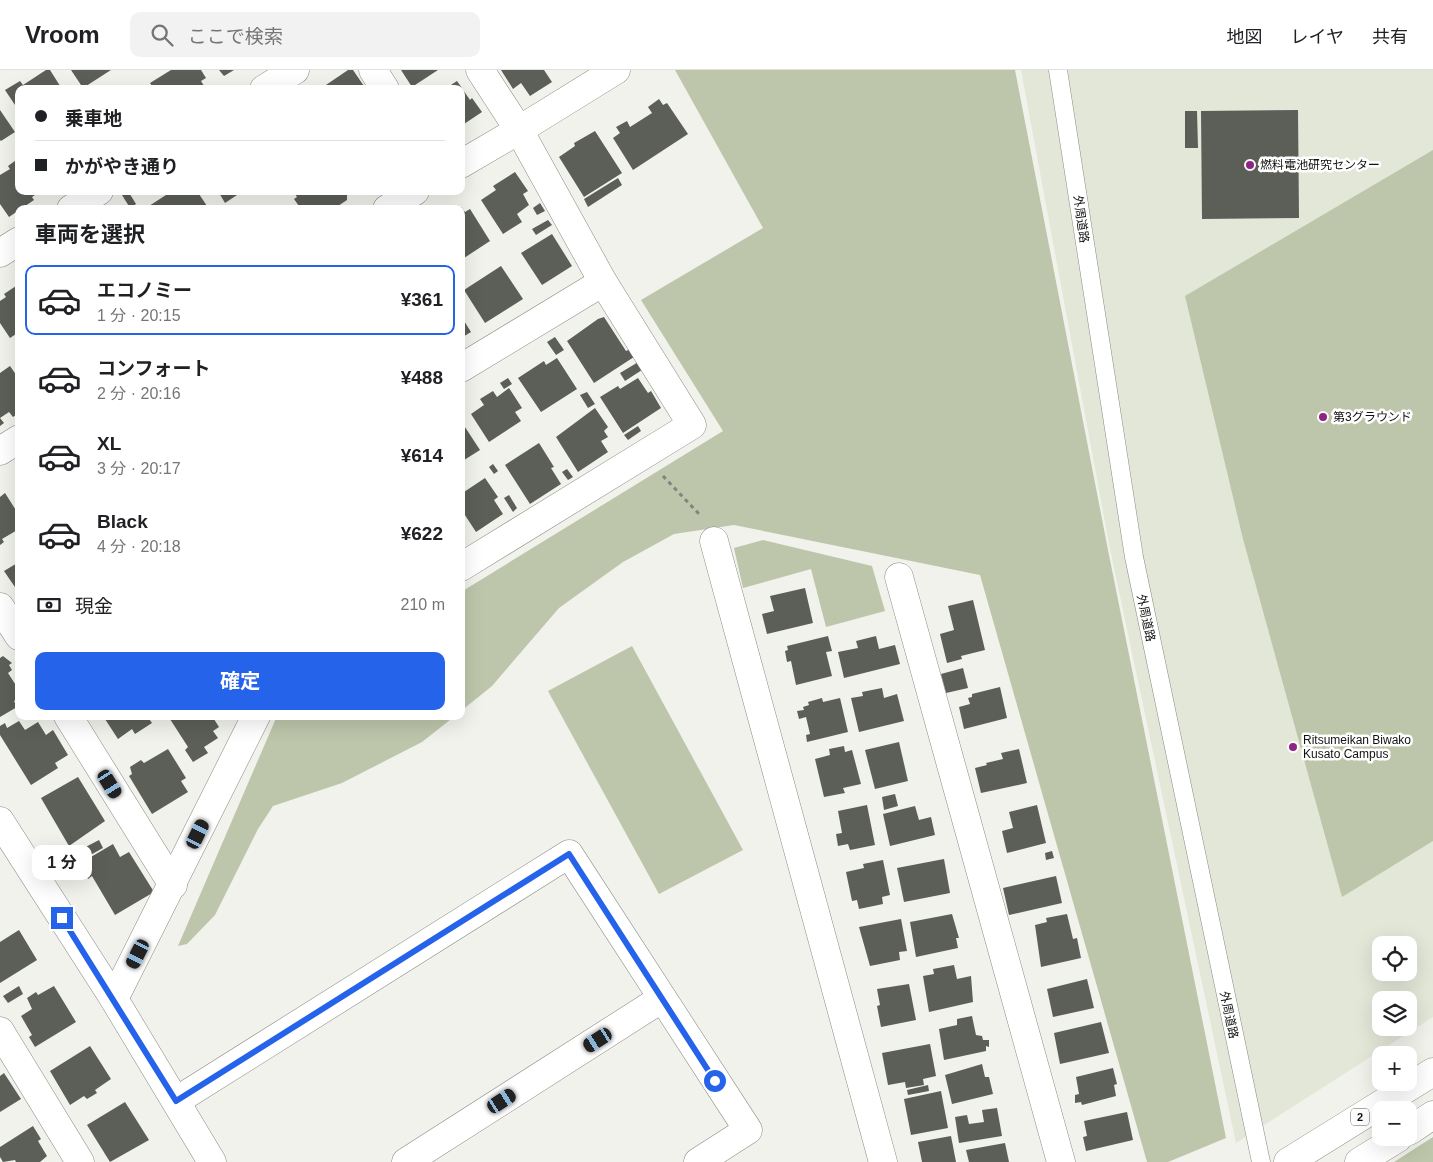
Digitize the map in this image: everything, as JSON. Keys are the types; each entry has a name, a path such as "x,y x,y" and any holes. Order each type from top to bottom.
{"street":[{"path":"271,85 295,70"},
{"path":"373,70 382,85"},
{"path":"465,565 692,424 603,282 519,130 480,70"},
{"path":"465,162 616,70"},
{"path":"77,205 93,195"},
{"path":"393,205 409,195"},
{"path":"0,253 15,244"},
{"path":"465,366 603,282"},
{"path":"0,451 15,442"},
{"path":"714,541 883,1162"},
{"path":"899,577 1061,1162"},
{"path":"0,607 15,630"},
{"path":"70,720 173,885"},
{"path":"114,999 173,885 254,720"},
{"path":"0,821 114,999 212,1162"},
{"path":"176,1101 569,854 661,999 748,1130 698,1162"},
{"path":"406,1162 661,999"},
{"path":"0,1031 80,1162"},
{"name":"2","path":"1288,1162 1433,1072"},
{"path":"1417,1126 1433,1116"},
{"path":"1359,1162 1385,1146"}],"lane":[{"name":"外周道路","path":"1058,70 1134,557 1261,1162"}],"path":[{"path":"636,459 662,475 709,524 714,541"}],"shaded area":[{"name":"Ritsumeikan Biwako Kusato Campus","path":"1021,70 1433,70 1433,1017 1417,1027 1417,991 1372,991 1372,1036 1403,1036 1388,1046 1372,1046 1372,1056 1236,1143 1110,549"}],"green space":[{"path":"675,70 1015,70 1108,550 1226,1138 1168,1162 1147,1162 980,575 734,525 674,534 623,562 559,608 492,686 465,708 465,590 723,431 641,300 763,228"},
{"name":"第3グラウンド","path":"1433,150 1433,841 1342,897 1243,539 1185,296"},
{"path":"763,540 872,566 885,611 826,627 811,569 743,588 734,548"},
{"path":"632,646 743,850 659,894 548,691"},
{"path":"275,720 450,720 422,742 342,783 273,806 258,829 215,915 187,944 178,946"},
{"path":"1433,1137 1433,1162 1394,1162"}],"building":[{"path":"46,70 50,70 59,85 23,85"},
{"path":"71,70 111,70 88,85 81,85"},
{"path":"171,70 201,70 206,78 201,81 204,85 151,85 150,83"},
{"path":"219,70 234,70 224,76"},
{"path":"348,70 353,70 363,85 326,85"},
{"path":"401,70 438,70 415,85 411,85"},
{"path":"501,70 544,70 552,82 530,96 521,83 513,89"},
{"path":"20,81 23,85 15,85 15,105 5,90"},
{"path":"457,81 460,85 451,85"},
{"path":"465,93 470,100 472,98 482,112 465,123"},
{"path":"659,99 663,105 667,103 688,134 633,170 613,138 620,133 616,127 627,121 630,127 652,113 648,107"},
{"path":"0,110 15,132 1,141 0,140"},
{"name":"燃料電池研究センター","path":"1298,110 1299,218 1202,219 1201,111"},
{"path":"1185,111 1197,111 1198,148 1185,148"},
{"path":"595,131 622,173 584,197 559,157 575,146 574,143"},
{"path":"15,161 15,195 35,195 32,197 34,200 27,205 15,205 15,213 9,217 0,204 0,175 10,169 8,166"},
{"path":"515,172 528,191 523,194 529,205 517,214 522,222 503,234 481,200 496,190 493,186"},
{"path":"618,178 622,185 588,207 584,199"},
{"path":"122,195 130,195 136,204 128,205"},
{"path":"166,195 200,195 206,205 151,205"},
{"path":"220,195 237,195 225,203"},
{"path":"296,195 347,195 347,200 340,205 298,205 294,199 297,197"},
{"path":"540,203 545,211 537,215 533,208"},
{"path":"470,209 490,241 465,257 465,212"},
{"path":"548,220 552,225 536,235 532,229"},
{"path":"552,234 572,266 542,285 521,253"},
{"path":"501,266 523,299 485,323 465,289"},
{"path":"15,287 15,335 10,338 0,323 0,301 6,297 4,294"},
{"path":"604,317 626,351 632,348 637,355 594,383 567,341 598,319"},
{"path":"465,322 471,332 465,336"},
{"path":"555,337 564,350 556,355 547,342"},
{"path":"557,358 577,389 541,412 518,378 544,361 546,365"},
{"path":"640,361 645,368 625,381 620,373"},
{"path":"10,366 15,373 15,416 13,417 9,412 0,418 0,373"},
{"path":"508,378 512,384 504,389 500,383"},
{"path":"638,378 648,393 651,391 661,408 623,433 600,397 618,386 620,389"},
{"path":"509,388 522,408 515,412 521,421 489,442 471,414 484,405 480,399 493,391 497,397"},
{"path":"587,392 595,404 588,408 580,395"},
{"path":"595,408 608,427 604,431 608,437 601,441 608,452 578,472 556,437"},
{"path":"0,418 4,423 0,426"},
{"path":"638,426 641,431 628,440 624,435"},
{"path":"465,427 480,450 465,459"},
{"path":"539,443 554,467 551,468 561,484 530,504 505,465"},
{"path":"493,464 498,471 494,474 489,467"},
{"path":"567,469 573,477 568,480 562,472"},
{"path":"485,478 498,497 494,500 503,514 476,532 465,515 465,491"},
{"path":"5,493 15,509 15,531 2,539 4,542 0,545 0,497"},
{"path":"509,495 517,508 513,512 504,498"},
{"path":"15,564 15,587 4,571"},
{"path":"805,588 813,623 767,634 762,614 774,611 770,596"},
{"path":"973,600 985,650 961,656 962,659 947,663 940,634 954,630 948,606"},
{"path":"828,636 832,651 826,652 832,676 796,685 791,661 787,662 785,651 788,650 787,646"},
{"path":"876,636 879,649 895,645 900,664 844,678 838,652 858,648 856,641"},
{"path":"3,656 12,663 9,665 12,670 8,673 15,684 15,708 0,717 0,658"},
{"path":"963,668 968,688 946,693 941,674"},
{"path":"1000,687 1007,718 964,729 959,707 970,704 968,698 972,697 972,694"},
{"path":"882,688 884,698 897,694 904,721 859,732 851,698 863,696 862,692"},
{"path":"822,698 823,702 840,698 848,732 807,742 806,735 810,734 806,717 799,719 797,711 804,710 803,707 809,705 808,702"},
{"path":"106,720 150,720 152,723 135,734 132,729 118,739"},
{"path":"171,720 215,720 219,727 213,731 218,738 204,747 208,753 193,762 185,750 188,747"},
{"path":"19,721 25,730 38,722 46,735 53,730 68,755 55,763 58,768 31,785 0,735 0,726 5,723 7,728"},
{"path":"899,742 908,781 875,789 865,750"},
{"path":"844,746 845,752 852,750 861,784 843,788 845,793 824,797 815,759 830,755 829,749"},
{"path":"168,749 186,778 181,781 188,792 152,814 129,776 132,774 130,767 141,760 144,763"},
{"path":"1019,749 1027,783 981,793 975,768 1003,759 1001,753"},
{"path":"78,777 105,821 69,846 41,798"},
{"path":"895,794 898,806 884,810 882,797"},
{"path":"867,805 875,845 850,850 848,844 838,846 836,834 842,833 838,811"},
{"path":"1037,805 1046,843 1007,853 1002,831 1013,828 1009,812"},
{"path":"915,806 919,820 931,817 935,835 890,846 883,814"},
{"path":"99,840 103,848 85,858 80,850"},
{"path":"113,844 120,857 129,852 154,892 115,915 92,876 88,879 79,864"},
{"path":"1052,851 1054,858 1046,860 1045,853"},
{"path":"944,859 950,893 904,902 897,868"},
{"path":"883,860 890,895 882,897 883,904 859,909 857,900 852,901 846,872 864,868 863,864"},
{"path":"1056,876 1062,903 1009,915 1003,888"},
{"path":"952,914 959,938 956,938 958,948 916,957 910,922"},
{"path":"1067,914 1073,939 1077,938 1081,958 1041,967 1035,925 1047,922 1046,918"},
{"path":"901,919 907,951 899,952 900,960 870,966 859,927"},
{"path":"19,930 37,960 0,983 0,942"},
{"path":"954,965 957,979 971,976 973,1002 929,1012 923,976 934,974 933,969"},
{"path":"1087,979 1094,1008 1053,1017 1047,989"},
{"path":"909,984 916,1020 881,1027 877,1006 880,1005 877,989"},
{"path":"19,986 23,994 8,1003 3,996"},
{"path":"54,986 76,1022 35,1047 29,1037 32,1035 21,1016 32,1009 27,998 36,992 38,995"},
{"path":"972,1016 976,1035 982,1036 983,1040 989,1040 989,1047 986,1046 986,1051 944,1060 939,1029 957,1025 957,1019"},
{"path":"1101,1022 1109,1053 1060,1064 1054,1033"},
{"path":"930,1044 936,1076 923,1079 924,1085 906,1088 905,1082 888,1085 882,1053"},
{"path":"90,1046 111,1079 95,1090 97,1093 87,1099 84,1096 70,1105 50,1071"},
{"path":"982,1064 985,1077 989,1077 993,1094 952,1104 945,1075"},
{"path":"1113,1068 1117,1084 1114,1085 1116,1096 1082,1105 1081,1102 1075,1103 1075,1095 1079,1094 1076,1077"},
{"path":"4,1073 21,1099 0,1112 0,1076"},
{"path":"928,1085 929,1091 908,1095 907,1090"},
{"path":"941,1091 948,1128 911,1135 904,1099"},
{"path":"125,1102 149,1140 110,1162 87,1125"},
{"path":"997,1108 1002,1136 959,1143 955,1117 967,1115 969,1124 984,1122 982,1110"},
{"path":"1127,1112 1133,1140 1086,1151 1083,1137 1087,1136 1084,1121"},
{"path":"33,1126 41,1139 38,1141 47,1156 40,1162 16,1162 15,1160 3,1162 0,1157 0,1147"},
{"path":"951,1136 956,1162 922,1162 918,1142"},
{"path":"1005,1143 1009,1162 969,1162 966,1150"}],"place":[{"name":"燃料電池研究センター","path":"1250,165"},
{"name":"第3グラウンド","path":"1323,417"},
{"name":"Ritsumeikan Biwako Kusato Campus","path":"1293,747"}],"route":[{"path":"62,918 176,1101 569,854 715,1081"}]}
